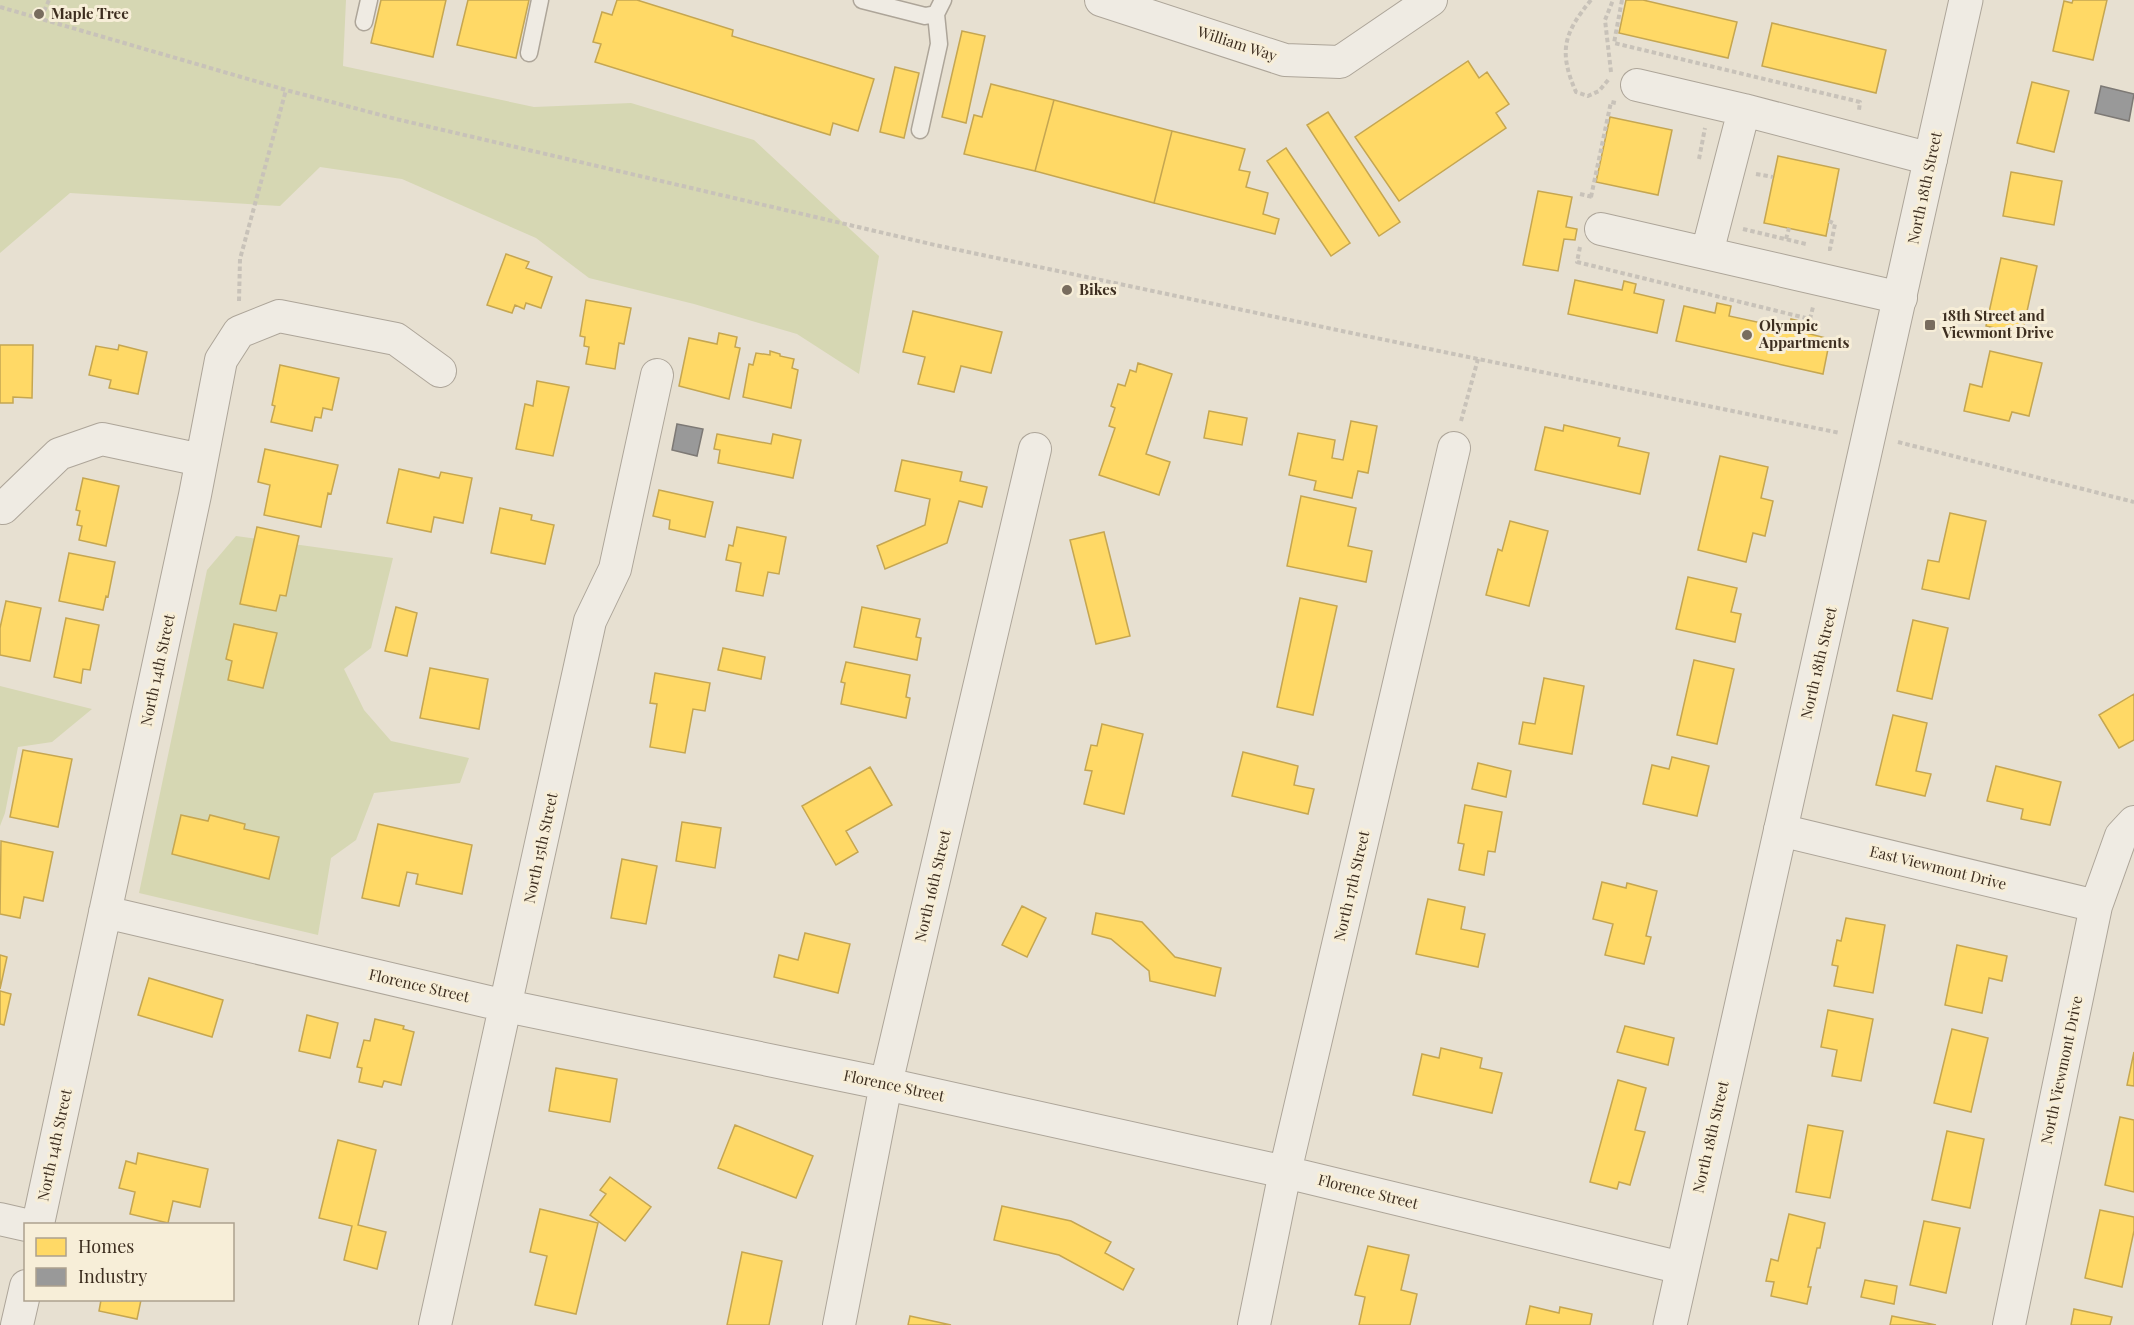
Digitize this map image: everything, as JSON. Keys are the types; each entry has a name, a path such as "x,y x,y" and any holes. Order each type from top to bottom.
{"street":[{"name":"William Way","path":"1119,2 1285,60 1340,62 1431,0"},
{"name":"North 18th Street","path":"1670,1325 1966,0"},
{"path":"1627,94 1744,110 1931,159"},
{"path":"1707,254 1744,110"},
{"path":"1600,230 1901,298"},
{"path":"239,332 279,316 396,339 440,371"},
{"name":"North 14th Street","path":"38,1223 145,731 221,360 239,332"},
{"name":"North 15th Street","path":"435,1325 590,621 615,570 657,375"},
{"path":"3,508 59,454 102,439 201,459"},
{"name":"North 17th Street","path":"1254,1325 1286,1172 1454,448"},
{"name":"North 16th Street","path":"839,1325 886,1084 1035,449"},
{"name":"North Viewmont Drive","path":"2010,1325 2096,906 2121,836 2134,822"},
{"name":"East Viewmont Drive","path":"1780,830 2096,906"},
{"name":"Florence Street","path":"105,912 506,1006 886,1084 1286,1172 1682,1268"},
{"path":"0,1219 24,1225"},
{"path":"18,1325 24,1296"}],"lane":[{"path":"364,22 369,0"},
{"path":"529,53 540,0"},
{"path":"862,0 925,16 939,7"},
{"path":"920,130 939,44 939,7"}],"path":[{"path":"41,18 49,0"},
{"path":"1591,0 1566,39 1570,78 1576,92 1588,96 1599,90 1610,79 1605,20 1613,0"},
{"path":"1622,0 1614,43 1860,102 1857,119"},
{"path":"0,7 286,90 396,119 935,245 1478,359 1910,444 2134,502"},
{"path":"239,332 240,259 286,90"},
{"path":"1591,197 1611,102 1627,94"},
{"path":"1696,170 1706,124"},
{"path":"1753,185 1759,163"},
{"path":"1756,174 1773,177"},
{"path":"1819,247 1830,249 1835,224 1829,221"},
{"path":"1742,228 1808,244"},
{"path":"1786,239 1789,228"},
{"path":"1454,448 1478,359"}],"green space":[{"path":"0,0 346,0 343,66 534,107 631,103 754,140 879,256 859,374 797,334 694,304 589,278 536,238 402,179 320,167 280,206 70,193 0,253"},
{"path":"236,536 393,558 371,648 344,669 364,710 391,741 469,758 460,783 374,793 356,840 331,858 318,935 139,893 207,570"},
{"path":"0,686 92,709 52,742 18,747 5,813 0,826"}],"building: Homes":[{"path":"381,0 446,0 433,57 371,43"},
{"path":"468,0 529,0 516,58 457,45"},
{"path":"617,0 637,0 733,30 732,36 874,79 858,131 833,123 830,135 595,62 601,44 593,42 602,12 612,15"},
{"path":"1626,0 1643,0 1737,22 1728,58 1619,33"},
{"path":"2073,0 2107,0 2093,60 2053,51 2064,1 2072,3"},
{"path":"1772,23 1886,50 1876,93 1762,66"},
{"path":"962,31 985,36 966,123 942,117"},
{"path":"1468,61 1479,78 1487,72 1509,104 1496,113 1506,128 1399,201 1355,137"},
{"path":"895,67 919,73 904,138 880,132"},
{"path":"2032,82 2069,91 2054,152 2017,143"},
{"path":"991,84 1054,100 1035,171 964,154 974,115 982,117"},
{"path":"1054,100 1172,131 1154,203 1035,171"},
{"path":"1328,112 1400,222 1379,236 1307,125"},
{"path":"1610,117 1672,130 1658,195 1596,182"},
{"path":"1172,131 1245,149 1239,170 1250,172 1246,187 1268,193 1263,214 1279,219 1275,234 1154,203"},
{"path":"1286,148 1350,243 1331,256 1267,161"},
{"path":"1778,156 1839,169 1826,236 1764,223"},
{"path":"2011,172 2062,181 2054,225 2003,216"},
{"path":"1538,191 1572,197 1566,227 1577,229 1575,240 1564,239 1558,271 1523,265"},
{"path":"506,254 529,262 526,268 552,277 541,308 526,303 524,309 515,305 512,313 487,305"},
{"path":"2001,258 2037,266 2022,334 1986,326"},
{"path":"1575,280 1622,290 1624,281 1636,284 1634,293 1664,300 1657,333 1568,314"},
{"path":"586,300 631,308 624,344 619,343 615,369 586,364 589,347 584,346 585,337 580,336"},
{"name":"Olympic Appartments","path":"1717,303 1731,306 1729,316 1789,329 1791,319 1804,322 1802,332 1830,339 1823,374 1676,341 1684,306 1715,313"},
{"path":"913,311 1002,332 991,373 961,366 954,392 918,384 925,357 903,352"},
{"path":"719,333 737,337 735,347 740,348 729,399 679,386 689,338 717,344"},
{"path":"0,345 33,345 32,398 13,397 13,403 0,403"},
{"path":"119,345 147,352 138,394 109,388 111,380 89,375 96,346 118,350"},
{"path":"770,351 794,359 792,368 798,370 791,408 743,397 749,364 753,365 756,353 770,355"},
{"path":"1990,351 2042,363 2029,416 2012,412 2009,421 1964,411 1970,384 1982,387"},
{"path":"1138,363 1172,374 1146,454 1170,462 1159,495 1099,475 1115,428 1109,426 1115,408 1111,406 1118,384 1125,386 1130,370 1136,372"},
{"path":"280,365 339,378 332,410 323,408 321,418 315,417 312,431 271,422"},
{"path":"537,381 569,387 553,456 516,449 525,404 533,406"},
{"path":"1209,411 1247,418 1242,445 1204,438"},
{"path":"1351,421 1377,426 1368,473 1358,471 1352,498 1314,490 1316,481 1289,475 1298,433 1335,440 1332,458 1343,460"},
{"path":"1564,425 1620,438 1618,446 1649,453 1640,494 1535,470 1545,427 1563,431"},
{"path":"717,434 771,444 773,434 801,440 793,478 718,463 720,450 714,449"},
{"path":"265,449 338,465 331,494 328,493 321,527 264,515 270,485 258,482"},
{"path":"1720,456 1768,467 1761,498 1773,501 1765,536 1753,533 1746,562 1698,550"},
{"path":"902,460 962,472 960,481 987,487 982,507 959,501 947,543 885,569 877,546 925,525 930,499 895,491"},
{"path":"399,469 439,478 441,472 472,478 463,523 434,517 431,532 387,523"},
{"path":"83,478 119,486 106,546 79,540 82,526 77,525 80,511 76,510"},
{"path":"659,490 713,502 705,537 669,529 670,520 653,516"},
{"path":"1301,496 1356,508 1348,546 1372,551 1366,582 1287,566"},
{"path":"500,508 532,515 531,520 554,525 545,564 491,553"},
{"path":"1950,513 1986,521 1969,599 1922,589 1928,560 1939,562"},
{"path":"1510,521 1548,531 1529,606 1486,595 1498,549 1502,551"},
{"path":"257,527 299,536 286,596 280,595 276,611 240,604"},
{"path":"737,527 786,537 779,574 768,572 763,596 736,591 741,563 726,560 729,545 733,546"},
{"path":"1104,532 1130,636 1096,644 1070,540"},
{"path":"69,553 115,562 103,610 59,601"},
{"path":"1688,577 1737,588 1731,612 1741,614 1735,642 1676,629"},
{"path":"1300,598 1337,606 1313,715 1277,707"},
{"path":"6,601 41,608 30,661 0,655 0,628"},
{"path":"396,607 417,613 407,656 385,651"},
{"path":"862,607 920,619 916,637 921,638 917,660 854,647"},
{"path":"66,618 99,625 90,670 83,669 81,683 54,677"},
{"path":"1913,620 1948,628 1932,699 1897,691"},
{"path":"234,624 277,633 263,688 228,680 232,661 226,659"},
{"path":"723,648 765,657 761,679 718,670"},
{"path":"1694,660 1734,669 1717,744 1677,735"},
{"path":"846,662 910,675 906,697 910,698 906,718 841,704 845,683 841,682"},
{"path":"430,668 488,679 479,729 420,718"},
{"path":"655,673 710,683 705,711 693,709 685,753 650,747 657,704 650,703"},
{"path":"1544,678 1584,686 1572,754 1519,744 1523,722 1535,724"},
{"path":"2134,694 2134,740 2119,748 2099,715"},
{"path":"1893,715 1927,723 1916,771 1931,774 1925,796 1876,785"},
{"path":"1102,724 1143,734 1124,814 1084,804 1092,771 1085,770 1091,745 1097,746"},
{"path":"23,750 72,759 58,827 10,817"},
{"path":"1243,752 1298,766 1294,785 1314,789 1308,814 1232,796"},
{"path":"1672,757 1709,766 1697,816 1643,804 1652,765 1669,769"},
{"path":"1478,763 1511,771 1506,797 1472,789"},
{"path":"1996,766 2061,782 2050,825 2021,819 2023,809 1987,801"},
{"path":"870,767 892,805 846,831 858,852 836,865 802,806"},
{"path":"1465,805 1502,812 1495,852 1488,851 1484,875 1459,870 1464,844 1458,843"},
{"path":"181,815 208,821 210,815 245,824 244,829 279,837 269,879 172,854"},
{"path":"682,822 721,828 715,868 676,861"},
{"path":"378,824 472,845 462,894 416,884 418,874 407,872 399,906 362,898"},
{"path":"1,841 53,852 43,901 24,897 20,918 0,914"},
{"path":"622,859 657,866 646,924 611,918"},
{"path":"1602,882 1626,888 1627,883 1657,891 1646,936 1651,937 1644,964 1605,955 1613,924 1593,919"},
{"path":"1428,899 1465,907 1461,929 1485,934 1478,967 1416,954"},
{"path":"1022,906 1046,918 1027,957 1002,945"},
{"path":"1096,913 1142,922 1175,957 1221,968 1215,996 1150,981 1149,971 1111,939 1092,934"},
{"path":"1846,918 1885,925 1873,993 1834,986 1838,966 1832,965 1837,940 1841,941"},
{"path":"805,933 850,944 838,993 774,977 779,955 798,960"},
{"path":"1957,945 2007,956 2002,981 1989,978 1982,1013 1945,1005"},
{"path":"0,955 7,957 0,989"},
{"path":"149,978 223,1000 212,1037 138,1015"},
{"path":"0,991 11,994 4,1025 0,1024"},
{"path":"1828,1010 1873,1019 1861,1081 1832,1076 1837,1050 1821,1047"},
{"path":"307,1015 338,1023 330,1058 299,1051"},
{"path":"375,1019 404,1026 403,1029 414,1032 401,1085 384,1081 382,1087 359,1082 362,1068 357,1067 364,1040 370,1041"},
{"path":"1625,1026 1674,1038 1668,1065 1617,1052"},
{"path":"1952,1029 1988,1038 1971,1112 1934,1103"},
{"path":"1441,1048 1482,1058 1480,1068 1502,1073 1492,1113 1413,1095 1422,1054 1439,1058"},
{"path":"2134,1052 2134,1086 2127,1085"},
{"path":"556,1068 617,1079 610,1122 549,1111"},
{"path":"1618,1080 1646,1088 1635,1130 1645,1132 1630,1185 1619,1182 1617,1189 1590,1182"},
{"path":"2120,1117 2134,1120 2134,1192 2105,1185"},
{"path":"735,1125 813,1156 796,1198 718,1168"},
{"path":"1808,1125 1843,1131 1830,1198 1796,1192"},
{"path":"1947,1131 1984,1139 1970,1208 1932,1200"},
{"path":"338,1140 376,1150 358,1225 386,1232 377,1269 344,1260 352,1226 319,1218"},
{"path":"138,1153 208,1169 200,1207 173,1201 168,1223 130,1214 135,1192 119,1188 126,1161 136,1164"},
{"path":"610,1177 651,1207 625,1241 590,1215 606,1194 600,1190"},
{"path":"1002,1206 1071,1221 1111,1242 1105,1253 1134,1269 1123,1290 1059,1255 994,1240"},
{"path":"540,1209 598,1223 576,1314 535,1305 547,1256 530,1252"},
{"path":"2100,1210 2134,1217 2134,1231 2122,1287 2085,1278"},
{"path":"1789,1214 1825,1223 1808,1287 1811,1287 1807,1304 1771,1296 1774,1282 1766,1281 1771,1259 1778,1261"},
{"path":"1924,1221 1960,1228 1946,1293 1910,1285"},
{"path":"1368,1246 1409,1255 1401,1290 1417,1294 1410,1325 1359,1325 1365,1297 1355,1295"},
{"path":"742,1252 782,1261 769,1325 727,1325"},
{"path":"1865,1280 1897,1286 1894,1304 1861,1297"},
{"path":"101,1301 141,1301 137,1319 99,1311"},
{"path":"1530,1306 1559,1313 1560,1307 1592,1314 1590,1325 1526,1325"},
{"path":"2074,1309 2112,1317 2110,1325 2071,1325"},
{"path":"910,1316 951,1325 908,1325"},
{"path":"1892,1316 1936,1325 1890,1325"}],"building: Industry":[{"path":"2101,86 2134,94 2129,121 2095,113"},
{"path":"677,424 703,429 697,456 672,450"}],"place":[{"name":"Maple Tree","path":"39,14"},
{"name":"Bikes","path":"1067,290"},
{"name":"18th Street and Viewmont Drive","path":"1930,325"},
{"name":"Olympic Appartments","path":"1747,335"}]}
